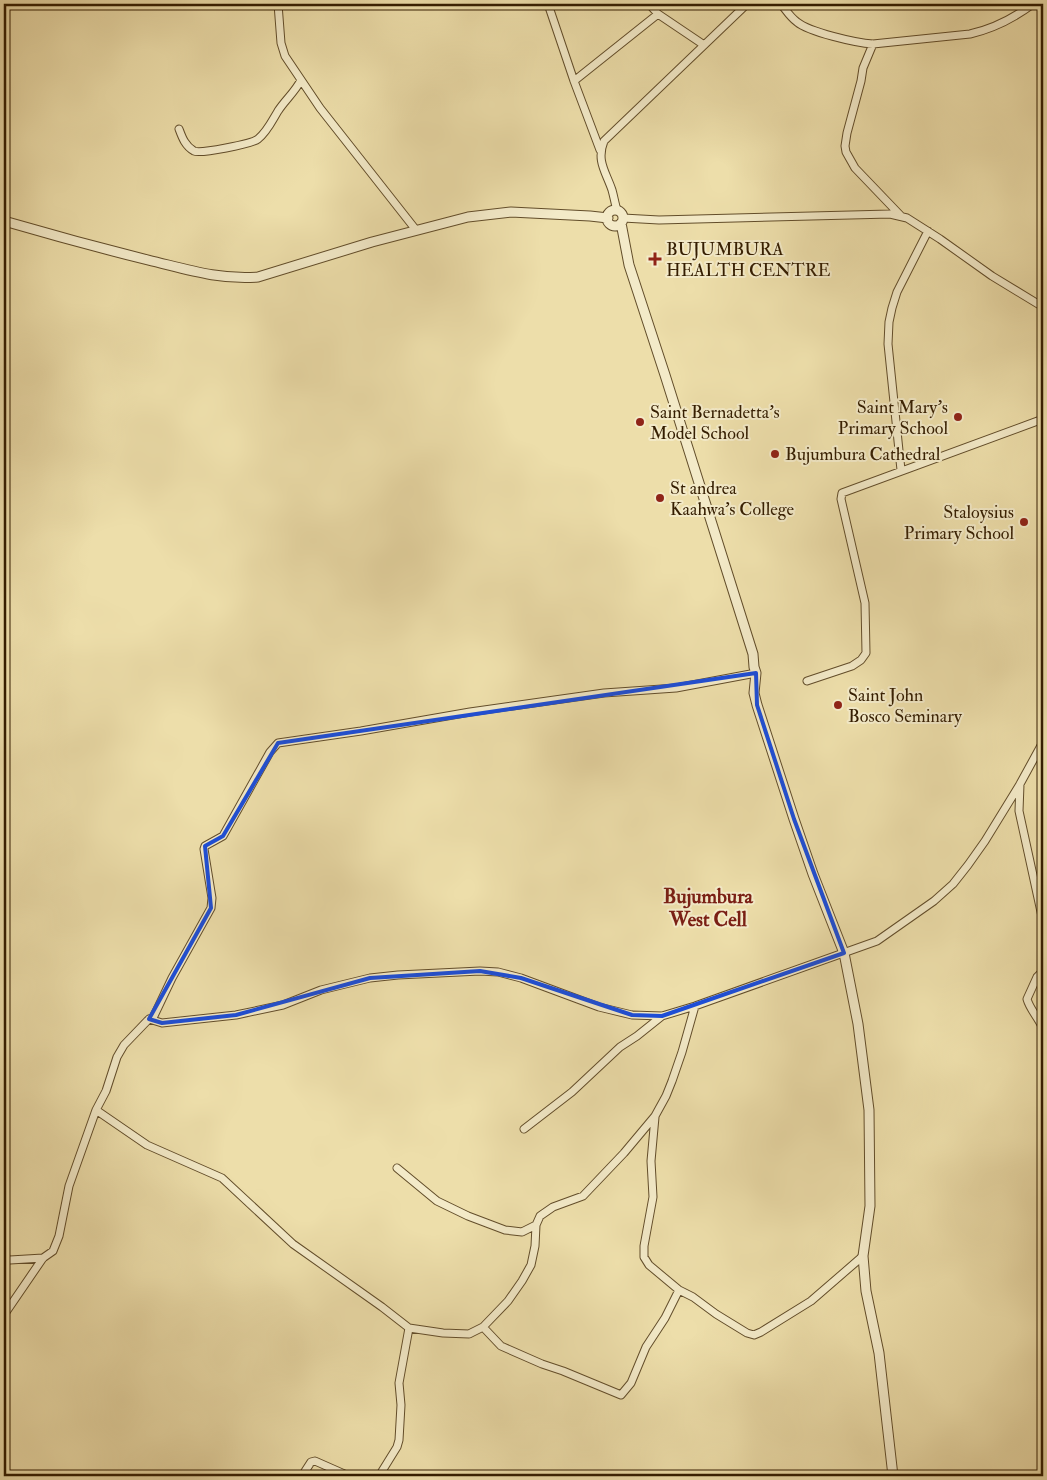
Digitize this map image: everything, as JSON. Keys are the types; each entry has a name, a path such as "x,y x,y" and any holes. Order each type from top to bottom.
{"street":[{"path":"278,4 281,43 285,56 320,108 416,230"},
{"path":"649,4 658,14 704,45"},
{"path":"600,150 604,140 747,4"},
{"path":"780,4 796,21 813,30 873,44 970,34 995,26 1033,4"},
{"path":"550,5 574,81 600,150 600,159 613,192 617,210 621,213 629,265 753,654 756,673 754,693 757,705 813,874 844,953 858,1024 869,1110 870,1206 863,1256 866,1291 879,1353 893,1476"},
{"path":"574,81 658,14"},
{"path":"873,44 863,68 845,146 854,168 901,217"},
{"path":"179,128 184,141 189,147 198,152 249,144 257,140 268,129 278,111 297,88 301,80"},
{"path":"617,210 609,213 608,218 612,225 617,226 622,221 890,214 907,218 992,276 1043,307"},
{"path":"4,221 78,243 198,273 224,278 242,278 258,277 416,230 468,217 511,212 608,218"},
{"path":"901,470 888,344 889,322 898,292 928,231"},
{"path":"807,681 852,666 861,660 866,653 865,603 840,499 841,495 846,490 1043,418"},
{"path":"4,1315 42,1258 53,1251 59,1236 69,1186 96,1110 106,1091 117,1057 124,1046 152,1018 211,908 212,898 205,846 223,836 270,752 278,743 470,712 604,693 676,688 756,673"},
{"path":"149,1019 162,1023 236,1015 282,1005 321,990 370,978 480,971 498,972 521,978 599,1007 632,1015 662,1016 695,1006 877,941 934,901 953,884 985,841 1043,742"},
{"path":"1020,784 1019,811 1043,921"},
{"path":"1043,972 1037,977 1027,998 1029,1006 1040,1020 1043,1029"},
{"path":"96,1110 147,1145 222,1178 293,1244 409,1328 443,1333 469,1334 483,1328 508,1301 522,1281 531,1265 535,1246 536,1225 540,1216 553,1207 583,1196 624,1153 655,1116 672,1081 695,1006"},
{"path":"524,1128 572,1092 620,1047 662,1016"},
{"path":"655,1116 651,1161 653,1197 644,1246 644,1257 649,1265 679,1290 694,1297 716,1314 747,1333 754,1335 811,1301 863,1256"},
{"path":"397,1168 437,1201 468,1216 505,1230 522,1232 536,1225"},
{"path":"4,1258 10,1260 42,1258"},
{"path":"483,1328 501,1346 621,1395 631,1383 646,1347 665,1318 679,1290"},
{"path":"380,1476 399,1440 401,1405 399,1383 409,1328"},
{"path":"302,1476 311,1462 315,1461 349,1476"}],"highlighted area":[{"path":"756,673 757,705 794,819 844,953 662,1016 632,1015 521,978 480,971 370,978 236,1015 162,1023 149,1019 211,908 205,846 223,836 278,743"}],"place":[{"name":"BUJUMBURA HEALTH CENTRE","path":"655,259"},
{"name":"Saint Mary's Primary School","path":"958,417"},
{"name":"Saint Bernadetta's Model School","path":"640,422"},
{"name":"Bujumbura Cathedral","path":"775,454"},
{"name":"St andrea Kaahwa's College","path":"660,498"},
{"name":"Staloysius Primary School","path":"1024,522"},
{"name":"Saint John Bosco Seminary","path":"838,705"}],"district":[{"name":"Bujumbura West Cell","path":"708,908"}]}
